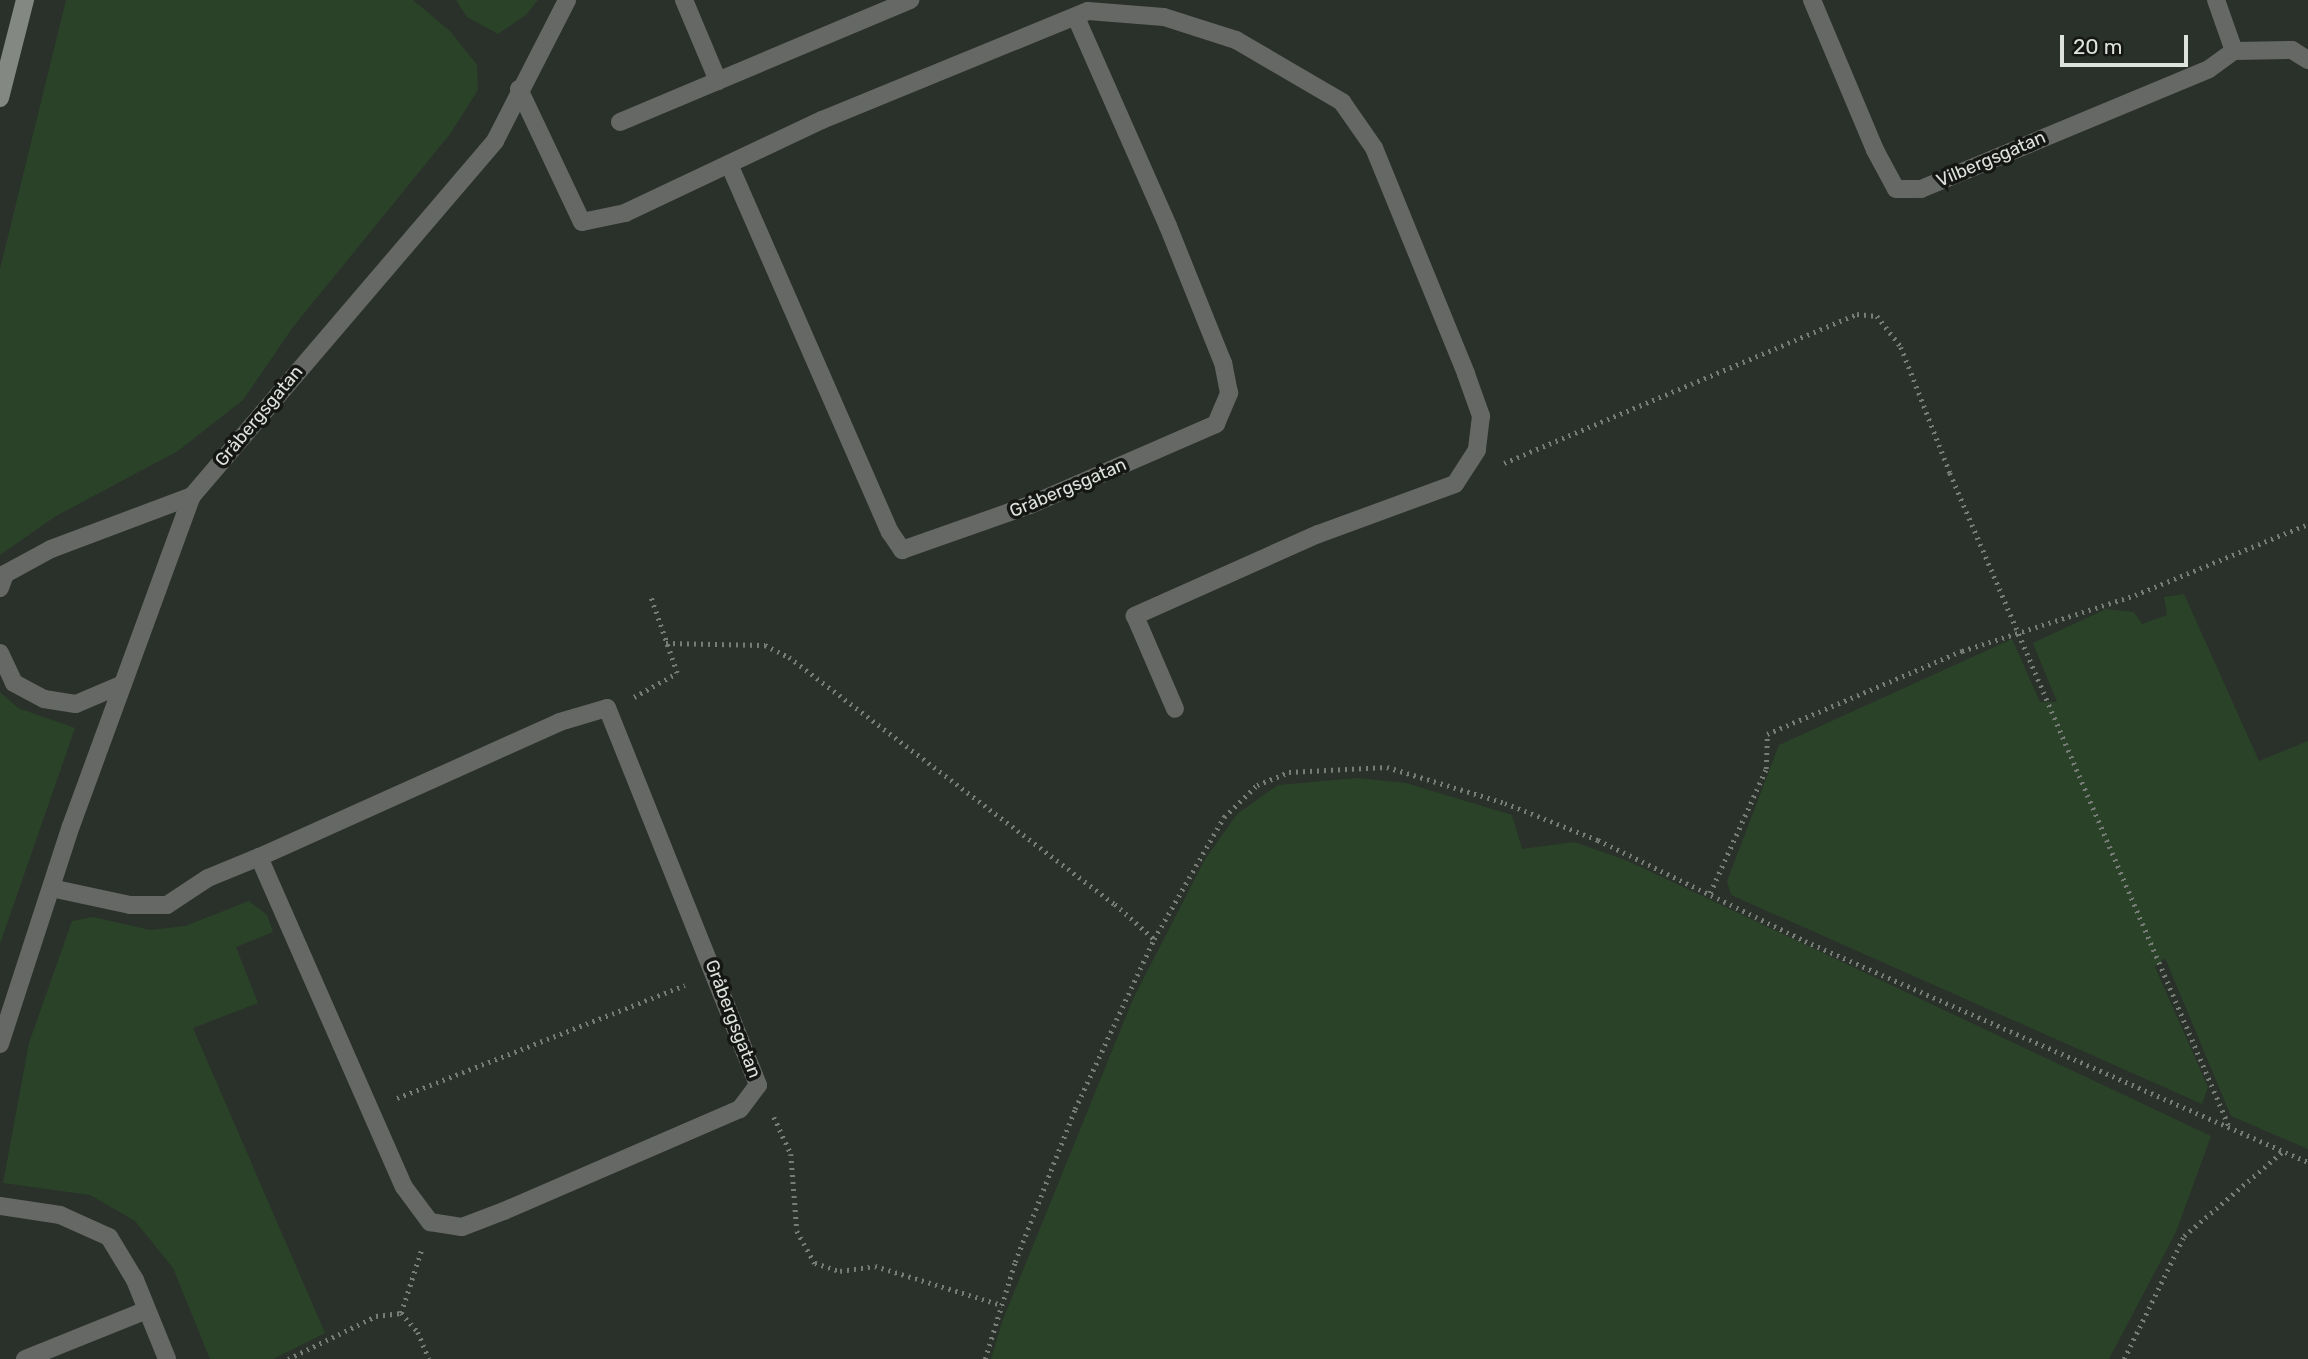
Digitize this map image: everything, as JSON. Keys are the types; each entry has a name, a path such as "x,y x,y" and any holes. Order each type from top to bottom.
{"main road":[{"path":"0,98 25,0"}],"street":[{"name":"Gråbergsgatan","path":"0,1044 51,888 192,496 495,141 519,89 567,0"},
{"path":"684,0 718,81"},
{"path":"620,122 910,0"},
{"name":"Vilbergsgatan","path":"1812,0 1875,150 1896,190 1921,189 2208,69 2234,51"},
{"path":"2216,0 2234,51 2292,50 2308,60"},
{"path":"519,89 582,222 625,213 822,120 1088,11 1164,17 1236,40 1342,102 1374,148 1481,416 1477,450 1455,484 1318,534 1135,615 1175,709"},
{"name":"Gråbergsgatan","path":"729,164 890,532 902,550 1030,505 1216,424 1229,393 1223,363 1168,226 1076,17"},
{"path":"0,588 5,574 51,549 192,496"},
{"path":"0,653 14,683 44,699 76,704 123,684"},
{"name":"Gråbergsgatan","path":"430,1222 462,1227 504,1212 740,1109 758,1085 607,708"},
{"path":"51,888 130,905 167,905 208,878 548,727 607,708"},
{"path":"259,857 404,1187 430,1222"},
{"path":"0,1206 60,1215 109,1237 147,1310 167,1359"},
{"path":"25,1359 147,1310"}],"path":[{"path":"1455,484 1857,314 1877,316 1901,347 2018,633 2229,1126"},
{"path":"1710,893 1766,769 1767,734 1962,652 2135,595 2308,524"},
{"path":"607,708 677,673 651,598"},
{"path":"666,643 765,645 789,657 1115,904 1154,939"},
{"path":"985,1359 1002,1305 1075,1110 1154,939 1224,817 1257,785 1289,772 1387,767 1505,803 1710,893 1805,941 2308,1162"},
{"path":"369,1109 715,973"},
{"path":"758,1085 791,1154 797,1231 814,1263 840,1271 875,1266 1002,1305"},
{"path":"2124,1359 2184,1236 2283,1151"},
{"path":"401,1313 430,1222"},
{"path":"288,1359 376,1316 401,1313"},
{"path":"401,1313 418,1332 429,1359"}],"green space":[{"path":"66,0 413,0 450,31 477,65 478,90 450,134 293,327 243,400 178,451 56,516 0,555 0,269"},
{"path":"456,0 538,0 526,15 498,34 467,17"},
{"path":"2184,594 2259,761 2308,741 2308,1149 2231,1116 2165,958 2155,967 2208,1087 2202,1104 1731,895 1727,881 1779,745 2012,639 2040,702 2057,702 2033,643 2106,609 2134,612 2142,624 2167,615 2164,597"},
{"path":"0,692 18,708 75,728 0,944"},
{"path":"1357,778 1406,783 1512,815 1522,849 1574,842 1628,861 2211,1136 2176,1232 2109,1359 991,1359 1002,1322 1133,999 1204,861 1237,814 1278,785"},
{"path":"249,901 267,915 273,932 236,947 258,1003 193,1028 325,1333 273,1359 210,1359 173,1268 135,1221 90,1195 3,1183 29,1043 72,921 93,917 150,930 185,926"}]}
